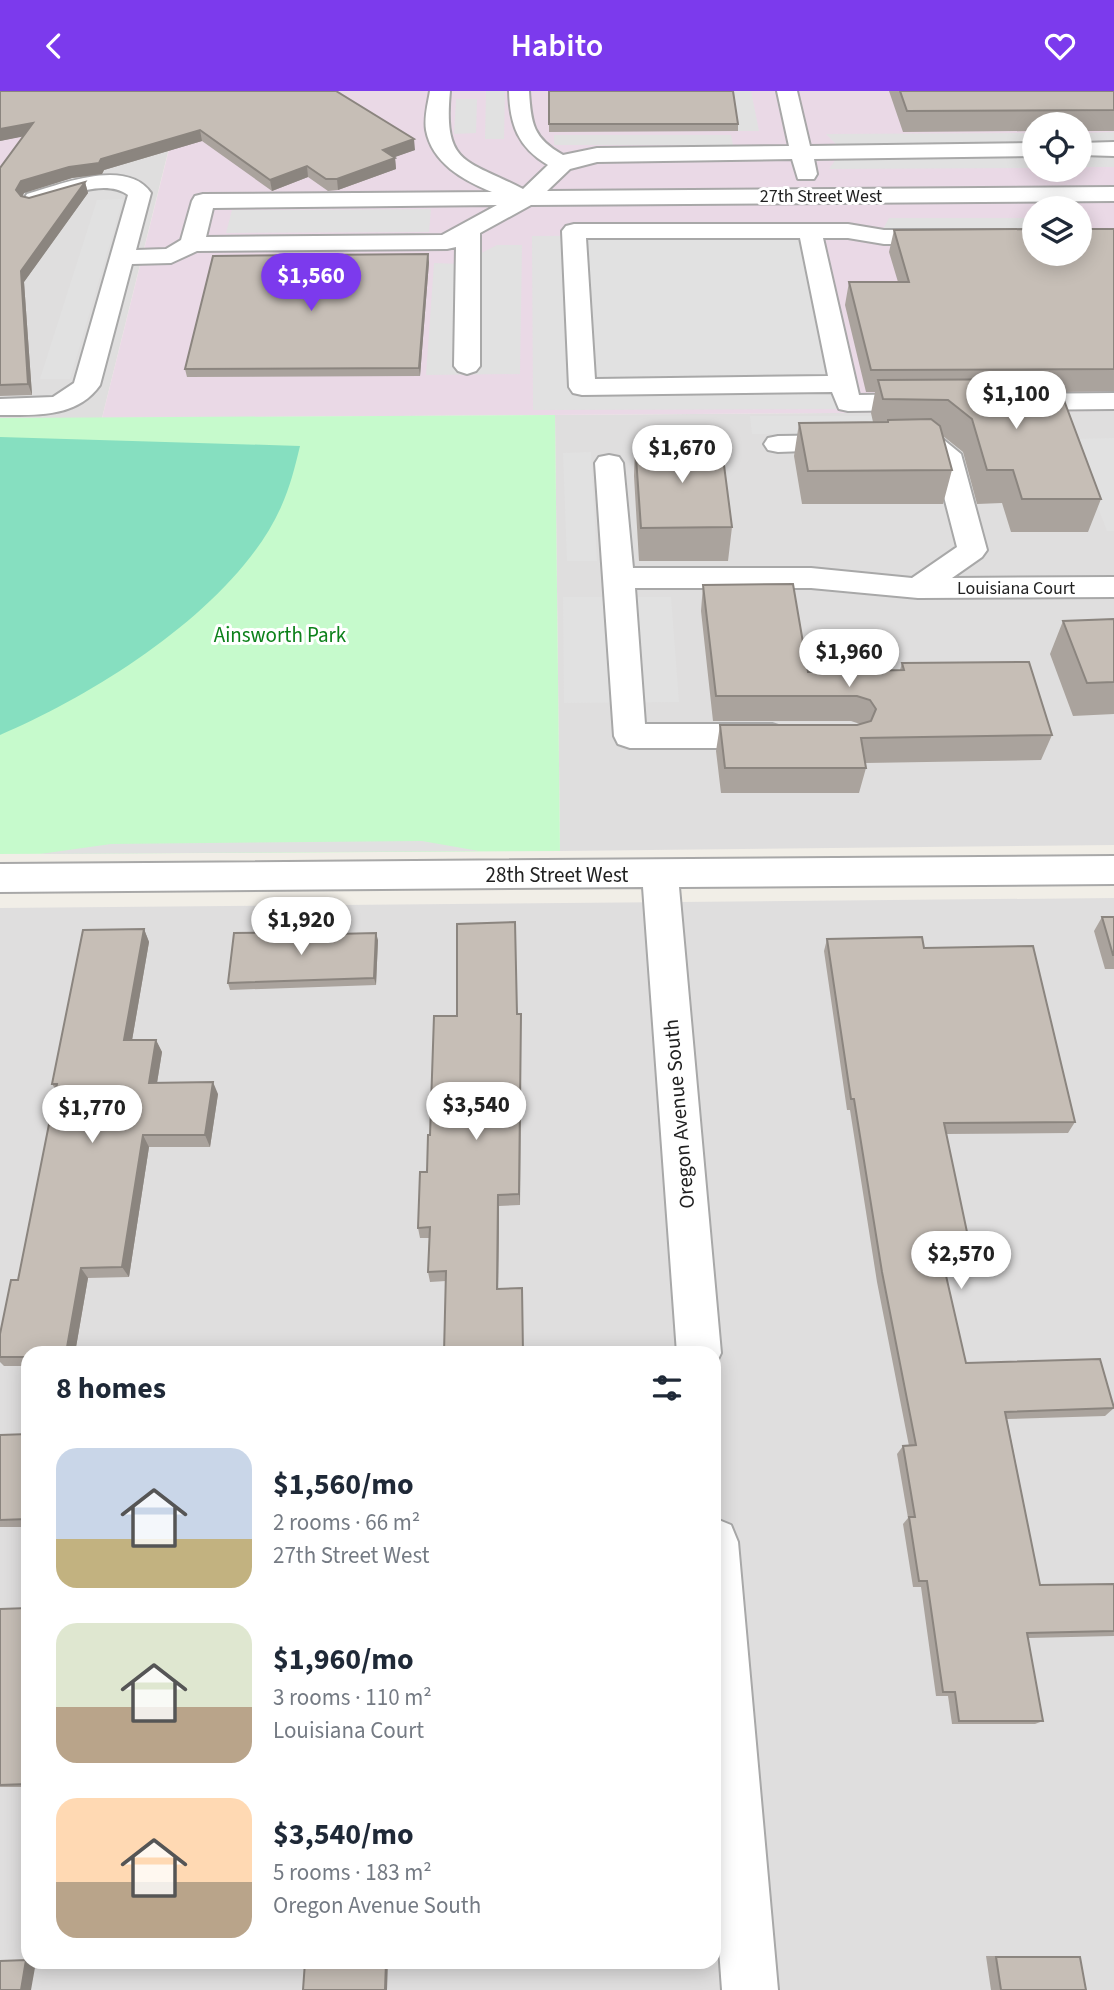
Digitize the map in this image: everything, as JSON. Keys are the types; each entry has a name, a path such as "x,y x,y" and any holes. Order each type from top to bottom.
{"street":[{"path":"440,91 437,128 447,153 470,174 527,198 574,231 848,231 884,237 1022,237"},
{"path":"519,91 521,129 534,146 562,164"},
{"path":"787,91 813,196"},
{"path":"1092,149 1114,149"},
{"path":"123,257 171,256 192,244 447,242 527,198 562,164 576,158 597,155 1022,150"},
{"path":"0,407 47,406 68,401 80,395 87,385 140,193 134,187 113,182 98,183 33,199"},
{"name":"27th Street West","path":"192,244 203,201 1114,194"},
{"path":"838,196 848,231"},
{"path":"467,366 468,231"},
{"path":"574,231 582,387 843,384"},
{"path":"810,231 848,403 946,402"},
{"path":"988,402 1114,401"},
{"path":"778,444 929,442 947,454 972,550 918,589"},
{"path":"609,463 630,736 796,736"},
{"name":"Louisiana Court","path":"619,578 811,577 918,589 1114,587"},
{"name":"28th Street West","path":"0,878 1114,870"},
{"name":"Oregon Avenue South","path":"660,874 698,1346"},
{"path":"721,1629 750,1990"}],"shaded area":[{"path":"0,91 1114,91 1114,411 102,418 172,137 0,182"},
{"path":"486,91 505,91 504,139 485,139"},
{"path":"731,91 751,91 759,131 738,131"},
{"path":"456,99 477,99 476,133 454,134"},
{"path":"1114,132 1114,167 1092,167 1092,133"},
{"path":"1022,133 1022,168 829,169 836,159 836,144 826,134"},
{"path":"554,135 731,135 733,145 554,145"},
{"path":"172,136 102,418 0,418 0,182"},
{"path":"123,199 70,379 40,379 97,200"},
{"path":"431,209 429,232 226,233 232,210"},
{"path":"889,218 1022,218 1022,232 881,233"},
{"path":"820,235 858,409 533,410 532,236"},
{"path":"497,245 522,245 520,374 426,375 434,263 460,264"},
{"path":"1114,411 1114,845 560,851 555,415"},
{"path":"750,416 952,416 957,434 752,434"},
{"path":"1114,438 1114,531 1107,531 1072,439"},
{"path":"591,452 597,561 567,561 563,453"},
{"path":"563,597 671,597 679,702 564,703"},
{"path":"422,841 479,851 40,854 111,844"},
{"path":"1114,898 1114,1990 0,1990 0,908"}],"green space":[{"name":"Ainsworth Park","path":"555,415 560,851 0,854 0,418"},
{"path":"0,437 300,446 281,507 260,544 232,579 198,612 120,671 79,696 0,735"}],"building":[{"path":"0,91 336,91 414,139 383,150 395,158 337,179 326,179 307,166 270,180 200,130 101,159 99,163 69,167 21,181 16,190 21,196 29,198 85,182 21,271 28,384 0,385 0,168 33,123 0,129"},
{"path":"549,91 733,91 738,124 549,124"},
{"path":"900,91 1114,91 1114,110 907,111"},
{"path":"1022,229 1022,266 1092,266 1092,229 1114,229 1114,369 871,370 849,282 909,282 894,230"},
{"path":"428,254 419,368 185,369 213,256"},
{"path":"1056,379 1101,499 1022,499 1013,470 987,470 972,419 948,400 883,399 878,380"},
{"path":"931,419 940,426 952,470 808,471 799,423"},
{"path":"721,442 732,527 641,528 635,443"},
{"path":"793,584 808,672 904,670 902,663 1029,662 1052,735 861,738 866,768 725,768 720,725 857,725 871,721 876,709 870,700 857,696 716,696 703,585"},
{"path":"1114,619 1114,682 1087,683 1063,621"},
{"path":"1102,917 1114,917 1114,955 1113,955"},
{"path":"515,922 517,1014 521,1014 519,1194 498,1195 497,1289 522,1288 523,1346 444,1346 446,1271 428,1272 430,1227 418,1228 420,1172 427,1172 430,1135 434,1016 457,1016 457,924"},
{"path":"144,929 124,1040 156,1040 149,1083 213,1082 205,1135 143,1135 122,1267 81,1268 67,1346 21,1346 21,1357 0,1357 0,1334 11,1280 18,1280 57,1084 52,1084 83,930"},
{"path":"295,932 294,935 376,933 374,978 228,983 234,933"},
{"path":"922,937 924,948 1033,946 1075,1122 944,1123 967,1232 936,1232 966,1363 1100,1359 1114,1408 1005,1412 1040,1585 1114,1584 1114,1631 1027,1633 1043,1721 959,1721 955,1692 943,1692 927,1581 919,1581 909,1517 915,1517 903,1446 916,1445 882,1272 854,1099 851,1099 827,939"},
{"path":"21,1434 21,1519 0,1520 0,1435"},
{"path":"21,1608 21,1784 0,1785 0,1609"},
{"path":"996,1957 1080,1957 1086,1990 1001,1990"},
{"path":"21,1960 21,1969 24,1969 21,1990 0,1990 0,1961"},
{"path":"304,1969 386,1969 385,1990 303,1990"}]}
